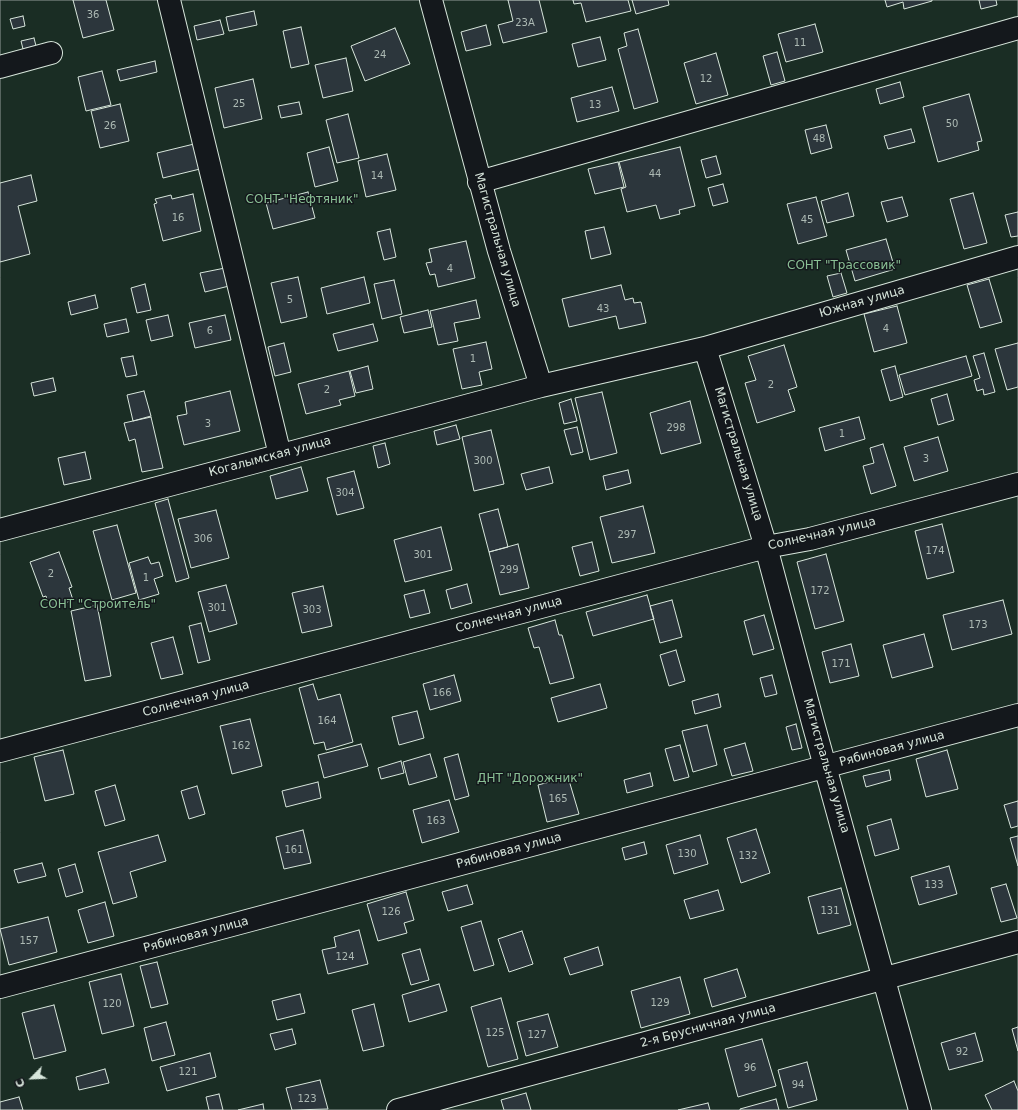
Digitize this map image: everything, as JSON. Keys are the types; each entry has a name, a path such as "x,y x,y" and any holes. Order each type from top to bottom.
{"street":[{"path":"169,0 280,455"},
{"name":"Магистральная улица","path":"431,0 479,182 541,386"},
{"path":"479,182 1018,28"},
{"path":"0,67 51,53"},
{"name":"Южная улица","path":"705,348 1018,257"},
{"path":"541,386 705,348"},
{"name":"Магистральная улица","path":"705,348 766,547 920,1110"},
{"name":"Когалымская улица","path":"0,530 541,386"},
{"name":"Солнечная улица","path":"0,751 766,547 810,539 1018,484"},
{"name":"Рябиновая улица","path":"0,987 1018,715"},
{"name":"2-я Брусничная улица","path":"398,1110 1018,942"}],"green space":[{"path":"0,0 1018,0 1018,1110 0,1110"}],"building":[{"path":"73,0 106,0 114,30 83,38"},
{"path":"508,0 539,0 547,32 503,43 498,25 513,21"},
{"path":"573,0 628,0 631,11 586,22 581,3 574,4"},
{"path":"632,0 668,0 669,5 636,14"},
{"path":"885,0 932,1 904,9 903,2 887,7"},
{"path":"979,0 996,0 997,5 981,9"},
{"path":"254,11 257,25 229,31 226,17"},
{"path":"23,16 25,26 13,29 10,19"},
{"path":"220,20 224,34 197,40 194,26"},
{"path":"815,24 823,52 786,62 778,34"},
{"path":"486,25 491,45 466,51 461,32"},
{"path":"301,27 309,64 291,68 283,31"},
{"path":"395,28 410,64 365,81 351,46"},
{"path":"638,29 658,102 634,109 618,49 627,46 624,33"},
{"path":"600,37 606,60 578,67 572,44"},
{"path":"34,38 36,46 23,49 21,41"},
{"path":"777,52 785,81 771,85 763,56"},
{"path":"716,53 728,95 696,104 684,63"},
{"path":"346,58 353,91 323,98 315,65"},
{"path":"155,61 157,72 120,81 117,70"},
{"path":"102,71 111,105 86,111 78,77"},
{"path":"253,79 262,119 224,128 215,88"},
{"path":"900,82 904,97 880,104 876,89"},
{"path":"612,87 619,111 577,122 571,98"},
{"path":"969,94 982,141 977,142 979,150 938,162 923,107"},
{"path":"299,102 302,114 281,118 278,106"},
{"path":"120,104 129,141 100,148 91,111"},
{"path":"348,114 359,158 337,163 326,120"},
{"path":"826,125 832,148 811,154 805,130"},
{"path":"911,129 915,142 888,149 884,136"},
{"path":"194,144 200,169 163,178 157,153"},
{"path":"329,147 338,181 315,187 307,153"},
{"path":"680,147 695,206 679,210 680,214 660,219 656,205 627,212 621,189 626,187 619,162"},
{"path":"387,154 396,190 366,197 358,161"},
{"path":"716,156 721,174 706,178 701,160"},
{"path":"618,162 624,187 595,194 588,169"},
{"path":"31,175 37,201 18,206 30,254 0,262 0,183"},
{"path":"723,184 728,202 713,206 708,188"},
{"path":"308,192 315,218 273,229 266,203"},
{"path":"848,193 854,216 827,223 821,201"},
{"path":"973,193 987,243 964,249 950,199"},
{"path":"193,194 201,231 163,241 154,204 157,203 155,199 171,195 172,199"},
{"path":"816,197 827,236 798,244 787,204"},
{"path":"902,197 908,216 887,222 881,202"},
{"path":"1018,212 1018,236 1011,237 1005,215"},
{"path":"604,227 611,254 591,259 585,231"},
{"path":"390,229 396,257 384,260 377,232"},
{"path":"886,239 895,269 855,281 846,250"},
{"path":"466,241 475,278 438,287 435,274 430,275 426,263 432,262 429,249"},
{"path":"225,268 229,286 205,292 200,273"},
{"path":"841,273 847,293 833,297 827,276"},
{"path":"298,277 307,317 281,323 271,283"},
{"path":"364,277 370,303 327,314 321,288"},
{"path":"989,279 1002,322 980,328 967,285"},
{"path":"394,280 402,314 382,319 374,284"},
{"path":"145,284 151,310 137,313 131,288"},
{"path":"621,285 625,300 633,298 634,303 641,302 646,323 619,329 616,316 569,327 562,299"},
{"path":"95,295 98,308 71,315 68,302"},
{"path":"476,300 480,318 454,323 458,341 438,345 430,311"},
{"path":"897,306 907,343 874,352 864,314"},
{"path":"428,310 432,327 404,333 400,317"},
{"path":"168,315 173,336 151,341 146,320"},
{"path":"225,315 231,340 195,348 189,323"},
{"path":"126,319 129,332 107,337 104,324"},
{"path":"373,324 378,341 338,351 333,334"},
{"path":"486,342 492,369 479,372 482,385 462,389 453,349"},
{"path":"284,343 291,372 275,376 268,347"},
{"path":"1018,343 1018,387 1007,390 995,349"},
{"path":"784,345 797,387 788,390 795,411 757,423 745,383 756,380 748,356"},
{"path":"984,353 995,392 984,395 983,389 977,391 974,380 980,378 973,356"},
{"path":"133,356 137,375 126,377 121,358"},
{"path":"966,356 972,376 905,395 899,375"},
{"path":"368,366 373,389 356,393 350,371"},
{"path":"895,366 903,397 890,401 881,370"},
{"path":"349,371 355,396 339,400 341,405 306,414 298,384"},
{"path":"53,378 56,391 34,396 31,383"},
{"path":"144,391 151,416 133,421 127,395"},
{"path":"230,391 240,431 184,445 177,416 187,414 185,402"},
{"path":"602,392 617,453 590,460 575,398"},
{"path":"947,394 954,420 938,425 931,399"},
{"path":"571,399 577,421 564,424 559,403"},
{"path":"690,401 701,443 661,454 650,413"},
{"path":"151,417 163,468 142,472 135,439 129,441 124,423"},
{"path":"859,417 865,439 825,451 819,428"},
{"path":"456,425 460,439 437,445 434,431"},
{"path":"577,427 583,452 571,455 564,430"},
{"path":"491,430 504,484 474,491 462,437"},
{"path":"938,437 948,471 914,481 904,447"},
{"path":"385,443 390,464 378,468 373,446"},
{"path":"883,444 896,486 871,494 863,466 874,463 870,448"},
{"path":"85,452 91,479 64,485 58,458"},
{"path":"301,467 308,491 276,499 270,476"},
{"path":"549,467 553,483 526,490 521,474"},
{"path":"628,470 631,483 606,490 603,476"},
{"path":"354,471 364,508 337,515 327,478"},
{"path":"168,499 189,578 176,582 155,503"},
{"path":"643,506 655,553 612,563 600,517"},
{"path":"498,509 508,547 489,552 479,514"},
{"path":"216,510 229,558 191,568 178,519"},
{"path":"942,524 954,572 927,579 915,531"},
{"path":"117,525 136,593 112,600 93,531"},
{"path":"441,527 452,570 405,582 394,540"},
{"path":"592,542 599,571 580,576 572,547"},
{"path":"518,544 529,588 500,595 489,552"},
{"path":"59,552 72,587 69,588 73,600 50,608 46,596 43,597 30,562"},
{"path":"826,554 844,621 815,629 797,562"},
{"path":"148,557 151,564 159,562 163,576 154,579 159,594 139,600 129,563"},
{"path":"467,584 472,603 451,609 446,590"},
{"path":"226,585 237,624 209,632 198,592"},
{"path":"323,586 332,626 302,633 292,593"},
{"path":"424,590 430,613 410,618 404,595"},
{"path":"647,595 654,619 593,636 586,612"},
{"path":"672,600 682,637 660,643 650,606"},
{"path":"1003,600 1012,634 952,650 943,615"},
{"path":"97,605 111,676 85,681 71,611"},
{"path":"764,615 774,649 753,655 744,621"},
{"path":"555,620 559,635 562,635 574,678 550,684 539,647 534,648 528,628"},
{"path":"201,623 210,660 198,663 189,626"},
{"path":"924,634 933,667 892,678 883,645"},
{"path":"173,637 183,674 161,679 151,643"},
{"path":"851,644 859,676 830,683 822,652"},
{"path":"676,650 685,681 669,686 660,655"},
{"path":"454,675 461,701 430,710 423,684"},
{"path":"772,675 777,694 765,697 760,678"},
{"path":"313,684 318,700 340,694 353,742 326,750 324,742 314,744 299,688"},
{"path":"600,684 607,708 558,722 551,698"},
{"path":"718,694 721,707 695,714 692,701"},
{"path":"417,711 424,738 399,745 392,717"},
{"path":"250,719 262,766 232,774 220,726"},
{"path":"796,724 802,748 792,750 786,727"},
{"path":"707,725 717,765 693,772 682,731"},
{"path":"745,743 753,771 732,776 724,749"},
{"path":"361,744 368,766 324,778 318,755"},
{"path":"680,745 689,777 674,781 665,749"},
{"path":"63,750 74,794 45,801 34,757"},
{"path":"947,750 958,789 926,797 916,759"},
{"path":"430,754 437,777 409,785 403,762"},
{"path":"458,754 469,796 455,800 444,758"},
{"path":"401,761 404,773 381,779 378,768"},
{"path":"889,770 891,780 866,787 863,776"},
{"path":"650,773 653,786 627,793 624,780"},
{"path":"568,777 579,814 547,822 538,785"},
{"path":"318,782 321,798 286,807 282,791"},
{"path":"115,785 125,820 105,826 95,791"},
{"path":"197,786 205,814 189,819 181,791"},
{"path":"449,800 459,832 422,843 413,810"},
{"path":"1018,801 1018,826 1011,828 1004,805"},
{"path":"891,819 899,849 875,856 867,826"},
{"path":"756,829 770,873 741,883 727,838"},
{"path":"303,830 311,863 284,869 276,837"},
{"path":"158,835 166,861 130,872 137,897 113,904 98,852"},
{"path":"700,835 708,864 674,874 666,845"},
{"path":"1018,836 1018,866 1010,838"},
{"path":"644,842 647,854 625,860 622,848"},
{"path":"42,863 46,876 18,883 14,870"},
{"path":"75,864 83,892 66,897 58,869"},
{"path":"949,866 957,894 919,905 911,877"},
{"path":"1006,884 1017,918 1001,922 991,888"},
{"path":"467,885 473,904 448,911 442,892"},
{"path":"841,888 851,925 818,934 808,897"},
{"path":"718,890 724,910 690,919 684,900"},
{"path":"406,892 414,920 404,923 407,933 378,941 367,904"},
{"path":"105,902 114,936 88,943 78,910"},
{"path":"48,917 57,952 9,965 0,929"},
{"path":"481,921 494,965 474,971 461,927"},
{"path":"359,930 368,964 328,974 322,950 336,947 334,937"},
{"path":"522,931 533,964 509,972 498,939"},
{"path":"598,947 603,965 570,975 564,958"},
{"path":"420,949 429,980 411,985 402,954"},
{"path":"157,962 168,1004 151,1008 140,966"},
{"path":"737,969 746,997 712,1007 704,979"},
{"path":"121,974 134,1026 102,1034 89,982"},
{"path":"680,977 690,1014 641,1028 631,991"},
{"path":"439,984 447,1011 409,1022 402,995"},
{"path":"300,994 305,1013 277,1020 272,1001"},
{"path":"501,998 518,1059 488,1067 471,1007"},
{"path":"374,1004 384,1046 363,1051 352,1010"},
{"path":"54,1005 66,1051 34,1059 22,1013"},
{"path":"548,1014 558,1047 526,1056 517,1022"},
{"path":"166,1022 175,1055 152,1061 144,1028"},
{"path":"1018,1027 1018,1051 1012,1029"},
{"path":"292,1029 296,1044 275,1050 270,1034"},
{"path":"975,1033 983,1061 949,1070 941,1043"},
{"path":"762,1039 776,1086 738,1097 725,1049"},
{"path":"210,1053 216,1077 167,1091 160,1067"},
{"path":"807,1062 817,1100 788,1108 778,1070"},
{"path":"105,1069 109,1083 79,1090 76,1077"},
{"path":"320,1080 328,1109 292,1110 286,1088"},
{"path":"1014,1081 1018,1091 1018,1110 992,1110 985,1095"},
{"path":"526,1093 531,1110 504,1110 501,1100"},
{"path":"219,1094 223,1110 209,1110 206,1097"},
{"path":"19,1097 23,1110 0,1110 0,1102"},
{"path":"776,1099 779,1110 740,1110 740,1109"},
{"path":"708,1103 710,1110 678,1110"},
{"path":"263,1104 264,1110 238,1110"}],"park label":[{"name":"СОНТ \"Нефтяник\"","path":"302,200"},
{"name":"СОНТ \"Трассовик\"","path":"844,266"},
{"name":"СОНТ \"Строитель\"","path":"98,605"},
{"name":"ДНТ \"Дорожник\"","path":"530,779"}]}
